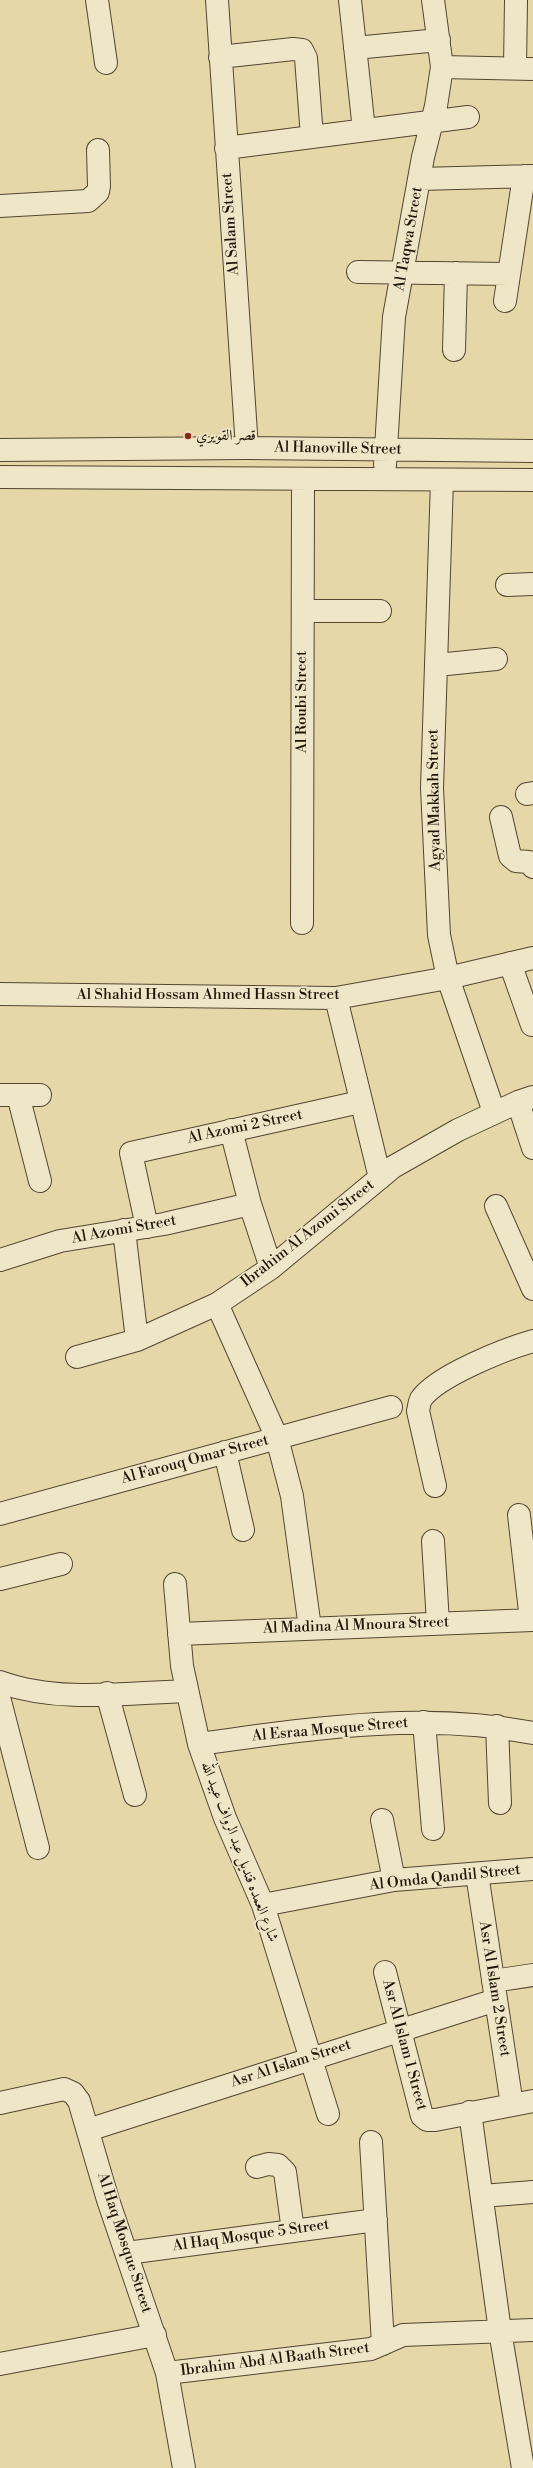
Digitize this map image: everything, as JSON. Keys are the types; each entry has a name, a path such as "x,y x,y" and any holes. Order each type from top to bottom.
{"street":[{"path":"97,0 106,63"},
{"name":"Al Salam Street","path":"217,0 246,448"},
{"path":"350,0 364,130"},
{"name":"Al Taqwa Street","path":"384,480 393,327 426,140 432,122 442,67 433,0"},
{"path":"442,67 524,68 516,0"},
{"path":"355,48 439,40"},
{"path":"220,57 293,49 302,50 306,58 312,137"},
{"path":"226,148 468,117"},
{"path":"0,206 88,201 98,192 98,150"},
{"path":"419,179 528,176 505,301"},
{"path":"358,272 509,274"},
{"path":"454,350 456,274"},
{"name":"Al Hanoville Street","path":"0,450 246,448 533,451"},
{"name":"Al Hanoville Street","path":"0,477 303,480 533,480"},
{"name":"Al Roubi Street","path":"302,923 303,480"},
{"name":"Agyad Makkah Street","path":"442,480 432,788 439,935 448,978 494,1112"},
{"path":"507,586 533,584"},
{"path":"303,611 380,611"},
{"path":"436,665 496,659"},
{"path":"501,817 510,856 516,861 529,862 533,868"},
{"name":"Al Shahid Hossam Ahmed Hassn Street","path":"0,994 336,998 448,978 533,958"},
{"path":"510,963 532,1025"},
{"path":"336,998 360,1102 380,1178"},
{"path":"40,1095 9,1095 40,1181"},
{"path":"525,1099 533,1148"},
{"name":"Ibrahim Al Azomi Street","path":"77,1357 137,1340 217,1304 271,1268 393,1167 458,1130 494,1112 525,1099"},
{"name":"Al Azomi 2 Street","path":"147,1226 131,1153 360,1102"},
{"path":"231,1130 250,1204 271,1268"},
{"name":"Al Azomi Street","path":"0,1260 60,1241 147,1226 250,1204"},
{"path":"496,1206 533,1289"},
{"path":"124,1230 137,1340"},
{"path":"217,1304 277,1438 292,1496 310,1628"},
{"path":"435,1486 418,1411 420,1401 428,1391 451,1376 503,1349 533,1341"},
{"name":"Al Farouq Omar Street","path":"0,1514 391,1407"},
{"path":"225,1452 243,1530"},
{"path":"519,1515 532,1620"},
{"path":"433,1541 438,1623"},
{"path":"0,1579 61,1564"},
{"name":"شارع العمده قنديل عبد الرواف عبيد الله","path":"175,1584 179,1634 187,1691 199,1744 225,1818 263,1905 328,2114"},
{"name":"Al Madina Al Mnoura Street","path":"179,1634 532,1620"},
{"path":"0,1682 42,1692 107,1694 187,1691"},
{"path":"107,1694 135,1795"},
{"path":"0,1701 38,1848"},
{"name":"Al Esraa Mosque Street","path":"199,1744 382,1722 424,1722 497,1726 533,1733"},
{"path":"424,1722 433,1829"},
{"path":"497,1726 500,1803"},
{"path":"382,1820 394,1880"},
{"name":"Al Omda Qandil Street","path":"263,1905 394,1880 533,1869"},
{"name":"Asr Al Islam 2 Street","path":"477,1874 512,2105"},
{"name":"Asr Al Islam 1 Street","path":"385,1972 422,2116 427,2120 435,2120 470,2112"},
{"name":"Asr Al Islam Street","path":"88,2130 399,2030 533,1975"},
{"name":"Al Haq Mosque Street","path":"0,2103 64,2089 73,2093 79,2101 167,2373 184,2468"},
{"path":"523,2468 500,2331 470,2112 533,2101"},
{"path":"371,2142 383,2344"},
{"path":"257,2167 268,2164 278,2165 285,2172 293,2231"},
{"path":"482,2196 533,2192"},
{"name":"Al Haq Mosque 5 Street","path":"127,2253 376,2220"},
{"name":"Ibrahim Abd Al Baath Street","path":"167,2373 371,2349 403,2335 533,2330"},
{"path":"0,2364 155,2335"}],"place":[{"name":"قصر القويري","path":"188,436"}]}
